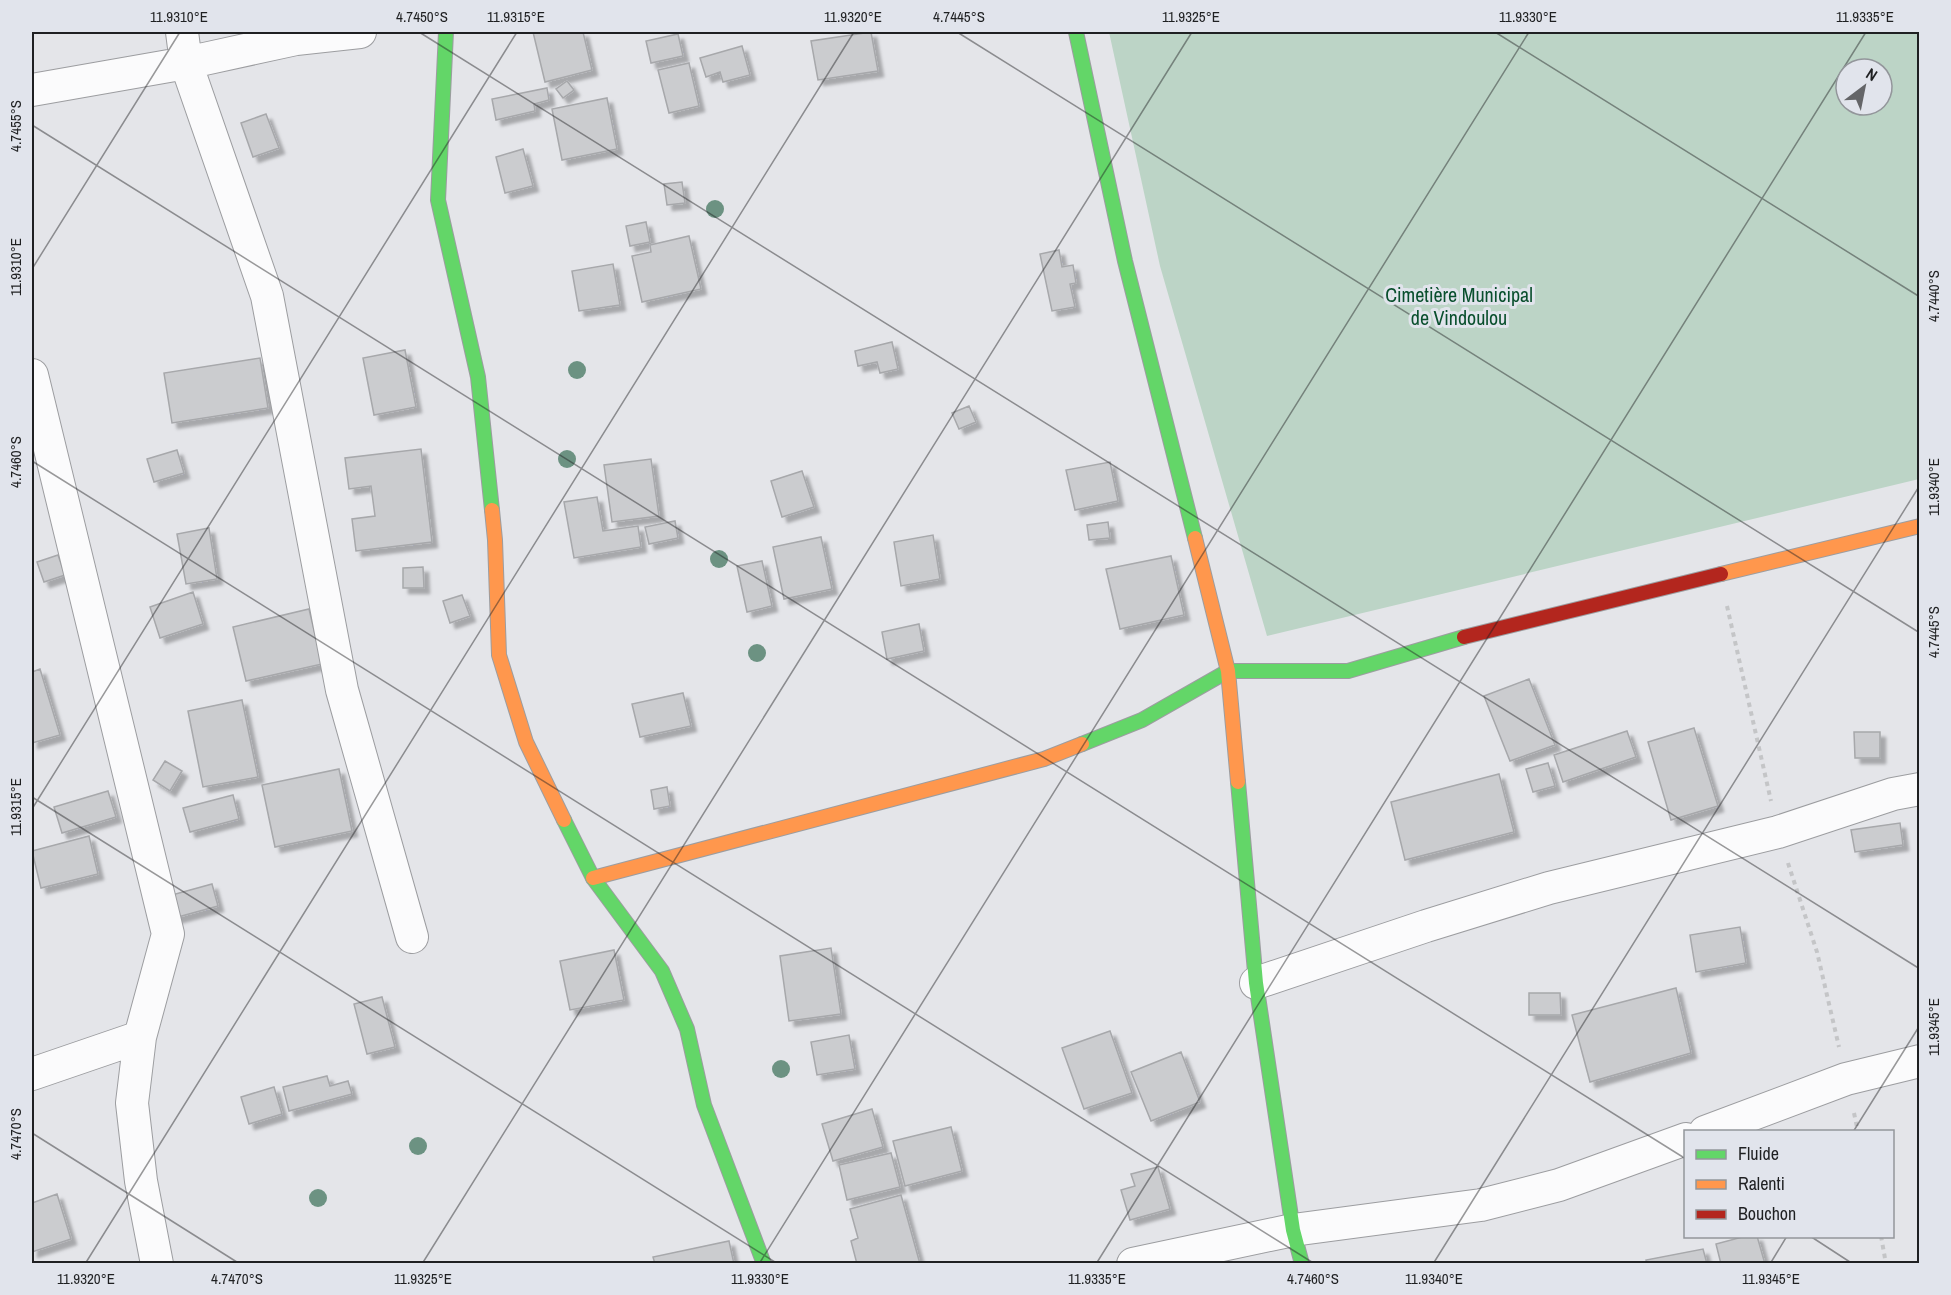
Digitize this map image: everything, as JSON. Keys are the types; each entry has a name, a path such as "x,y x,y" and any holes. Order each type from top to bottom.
{"street":[{"path":"182,32 186,63 267,296 342,690 412,937"},
{"path":"32,90 186,63 296,39 360,32"},
{"path":"446,32 438,200 478,377 495,540 499,655 526,742 593,878 662,971 687,1029 704,1105 764,1263"},
{"path":"1076,32 1125,261 1228,671 1256,983 1293,1230 1302,1263"},
{"path":"32,375 168,934 140,1037 132,1103 141,1181 157,1263"},
{"path":"593,878 1044,759 1142,720 1228,671 1348,671 1466,636 1920,526"},
{"path":"1256,983 1549,888 1778,832 1893,794 1920,789"},
{"path":"32,1074 140,1037"},
{"path":"1708,1130 1846,1079 1920,1061"},
{"path":"1133,1263 1293,1230 1481,1204 1559,1185 1684,1140"}],"path":[{"path":"1881,1238 1886,1263"}],"green space":[{"name":"Cimetière Municipal de Vindoulou","path":"1109,32 1919,32 1919,479 1267,636 1160,266"}],"building":[{"path":"533,32 583,32 592,70 545,82"},
{"path":"871,32 878,71 818,80 811,41"},
{"path":"678,34 683,56 651,63 646,41"},
{"path":"742,46 750,75 723,82 720,72 706,77 700,58"},
{"path":"689,63 699,106 669,113 658,70"},
{"path":"567,81 574,90 563,98 556,89"},
{"path":"547,88 549,100 534,104 535,111 496,120 492,99"},
{"path":"607,98 617,149 562,160 552,109"},
{"path":"266,114 279,148 253,157 241,123"},
{"path":"523,149 533,186 505,193 496,157"},
{"path":"682,182 685,203 667,205 664,184"},
{"path":"646,222 650,242 630,246 626,226"},
{"path":"689,236 701,289 642,302 632,256 651,252 650,245"},
{"path":"1059,250 1062,267 1073,265 1076,283 1070,284 1075,307 1052,311 1040,254"},
{"path":"613,264 620,305 579,311 572,271"},
{"path":"892,342 898,369 880,373 877,362 858,366 855,351"},
{"path":"405,350 416,407 374,415 363,358"},
{"path":"260,358 268,408 172,423 164,373"},
{"path":"969,406 976,422 959,429 952,413"},
{"path":"421,449 432,542 356,551 352,519 375,516 371,486 349,489 345,458"},
{"path":"177,450 184,473 154,482 147,459"},
{"path":"651,459 659,516 612,522 604,465"},
{"path":"1110,462 1118,501 1075,510 1066,470"},
{"path":"802,471 814,507 782,517 771,481"},
{"path":"597,497 603,531 638,526 641,547 574,558 564,502"},
{"path":"675,521 678,538 649,544 645,527"},
{"path":"1108,522 1110,538 1089,540 1087,525"},
{"path":"209,528 217,579 186,584 177,534"},
{"path":"933,535 940,579 901,586 894,542"},
{"path":"821,537 832,589 784,599 773,547"},
{"path":"58,555 65,575 44,582 37,562"},
{"path":"1171,556 1184,615 1120,629 1106,569"},
{"path":"762,561 772,606 747,612 737,566"},
{"path":"423,567 424,588 403,588 403,568"},
{"path":"193,592 203,624 160,638 150,607"},
{"path":"462,595 470,616 450,623 443,601"},
{"path":"309,609 322,664 246,681 233,627"},
{"path":"919,624 924,651 887,659 882,632"},
{"path":"40,669 60,735 32,743 32,672"},
{"path":"1529,679 1555,745 1510,761 1484,696"},
{"path":"683,693 691,726 640,737 632,704"},
{"path":"242,700 258,777 203,787 188,711"},
{"path":"1694,728 1718,806 1671,820 1648,742"},
{"path":"1627,731 1636,757 1563,782 1554,755"},
{"path":"1854,732 1880,732 1880,758 1855,758"},
{"path":"165,761 182,771 170,791 153,780"},
{"path":"1548,763 1555,786 1533,792 1526,769"},
{"path":"339,769 352,831 275,847 262,785"},
{"path":"1499,774 1514,832 1405,860 1391,802"},
{"path":"667,787 670,806 654,809 651,790"},
{"path":"108,791 116,817 62,833 54,807"},
{"path":"233,795 239,819 190,832 183,808"},
{"path":"1900,823 1903,845 1855,852 1851,830"},
{"path":"89,836 98,874 41,888 32,851"},
{"path":"212,884 218,906 167,920 161,898"},
{"path":"1740,927 1746,963 1696,972 1690,935"},
{"path":"831,948 841,1014 789,1021 780,956"},
{"path":"614,950 624,1000 570,1010 560,961"},
{"path":"1676,988 1691,1053 1590,1082 1572,1015"},
{"path":"1529,993 1560,993 1561,1015 1529,1015"},
{"path":"382,997 395,1047 367,1054 354,1004"},
{"path":"1110,1031 1132,1093 1084,1109 1062,1048"},
{"path":"849,1035 855,1069 817,1075 811,1042"},
{"path":"1181,1052 1200,1102 1151,1121 1131,1072"},
{"path":"327,1076 330,1086 348,1081 352,1094 289,1111 283,1087"},
{"path":"274,1087 282,1114 249,1124 241,1097"},
{"path":"872,1109 883,1147 833,1161 822,1124"},
{"path":"951,1127 962,1171 905,1186 893,1141"},
{"path":"891,1153 900,1187 847,1200 839,1165"},
{"path":"1158,1167 1170,1209 1130,1220 1121,1190 1135,1186 1131,1174"},
{"path":"57,1194 71,1239 32,1252 32,1203"},
{"path":"901,1195 920,1264 857,1264 851,1241 858,1238 850,1209"},
{"path":"1738,1238 1758,1238 1765,1264 1721,1264 1716,1244"},
{"path":"729,1241 734,1264 655,1264 653,1257"},
{"path":"1703,1249 1707,1264 1647,1264 1646,1260"}],"traffic: fast":[{"path":"446,32 438,200 478,377 492,510"},
{"path":"1076,32 1125,261 1195,538"},
{"path":"1082,744 1142,720 1228,671 1348,671 1464,637"},
{"path":"1238,782 1256,983 1293,1230 1302,1264"},
{"path":"564,820 593,878 662,971 687,1029 704,1105 764,1264"}],"traffic: slow":[{"path":"492,510 499,655 526,742 564,820"},
{"path":"1721,574 1920,526"},
{"path":"1195,538 1228,671 1238,782"},
{"path":"593,878 1044,759 1082,744"}],"traffic: jam":[{"path":"1464,637 1721,574"}]}
